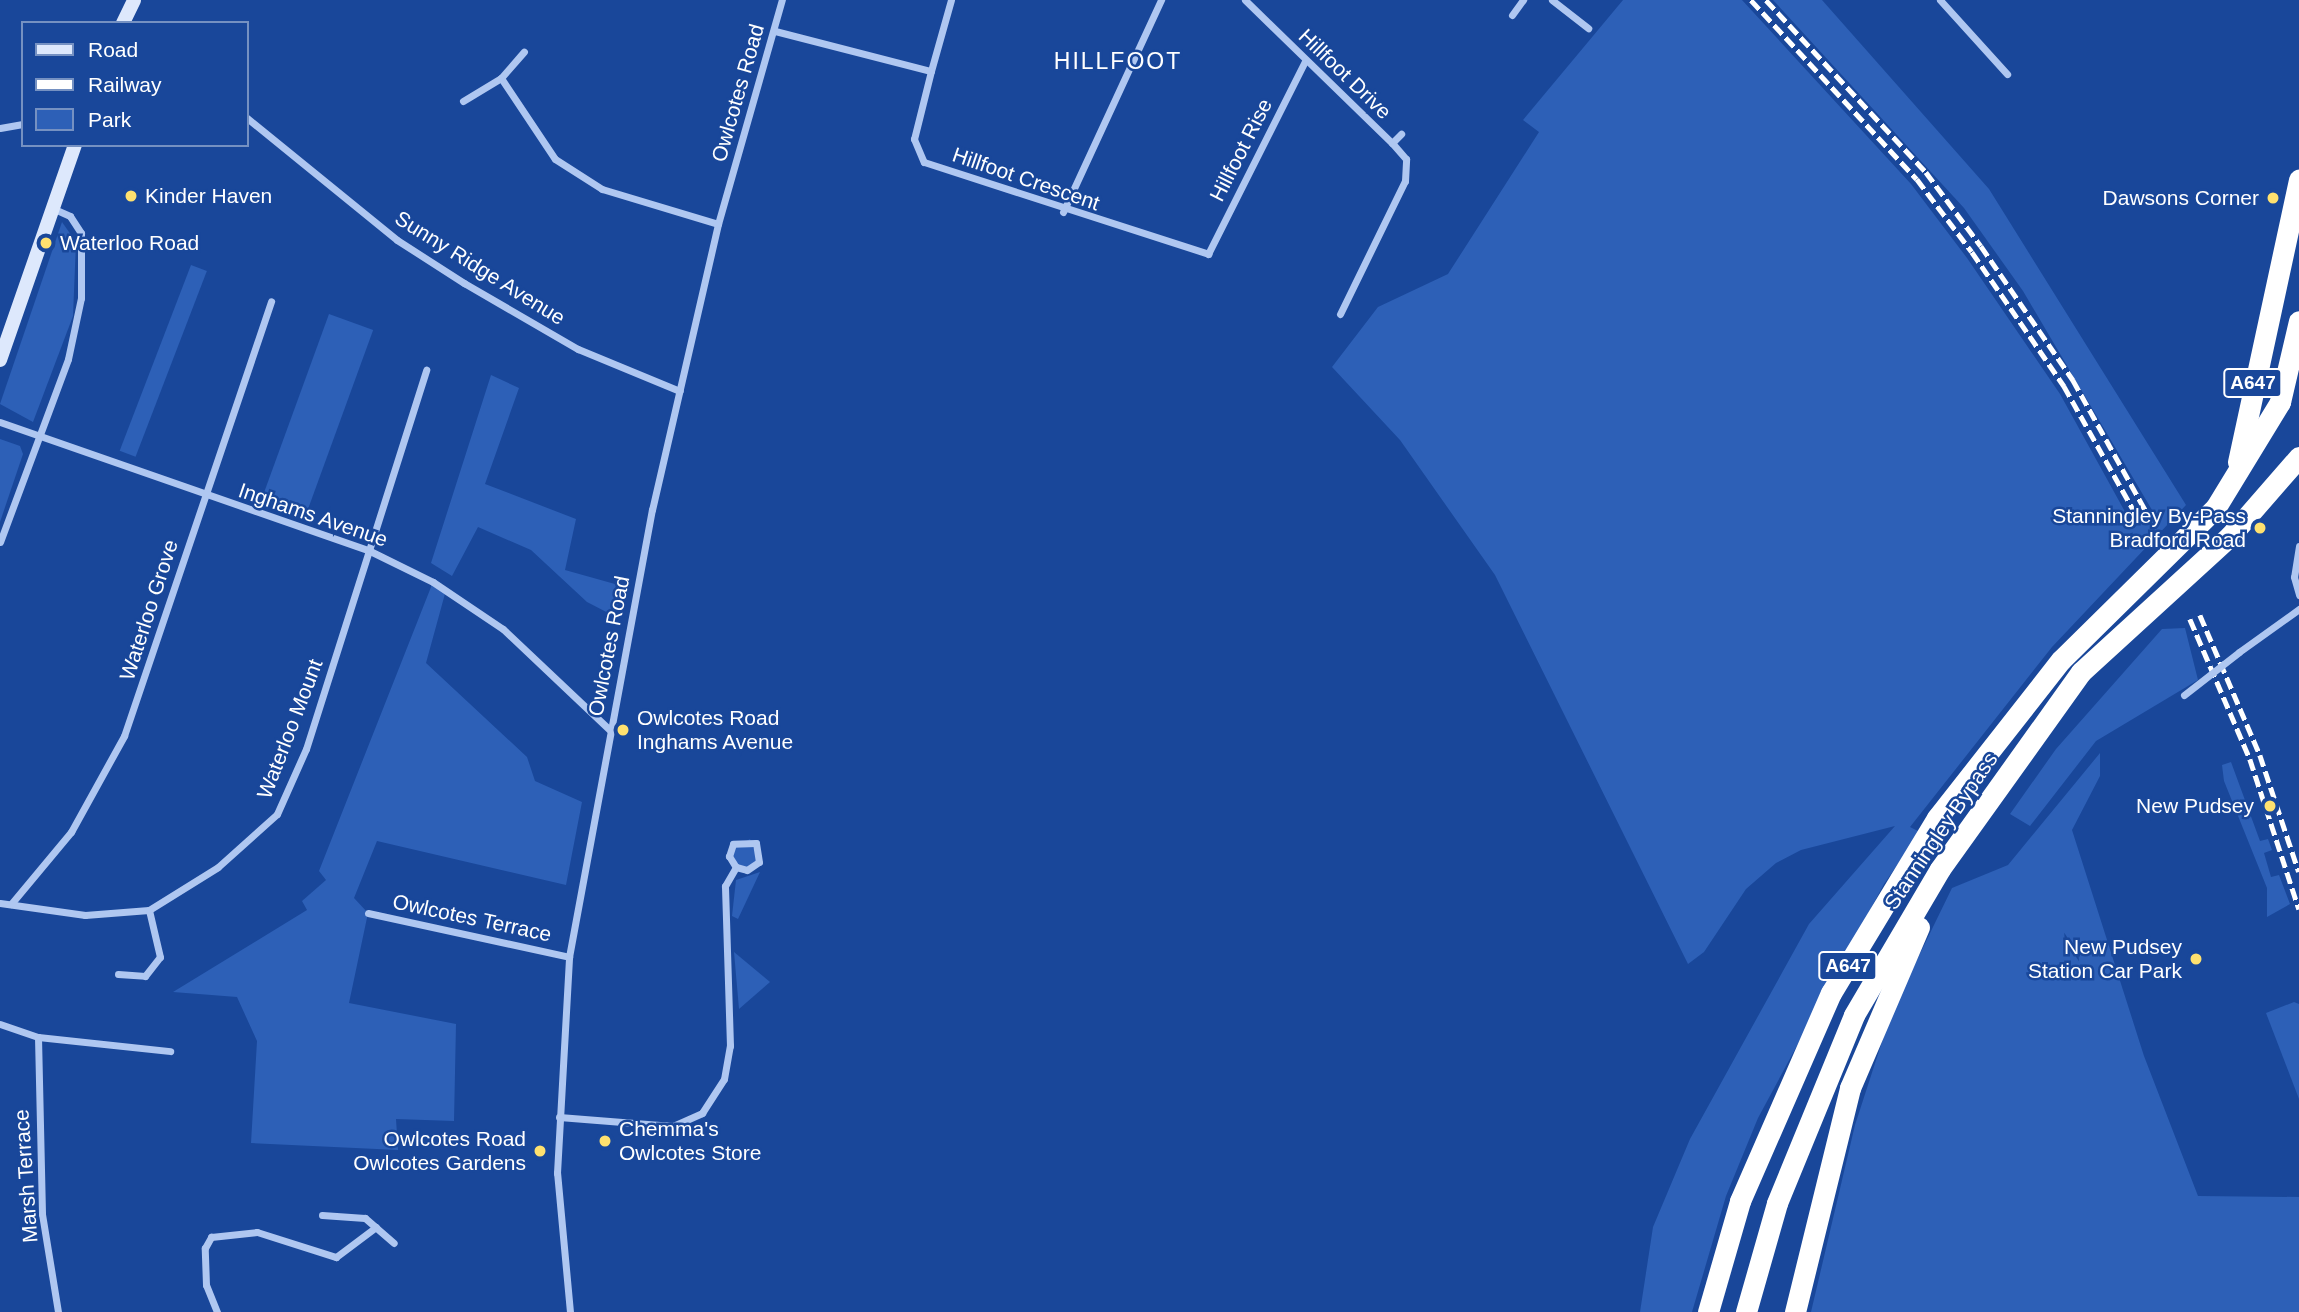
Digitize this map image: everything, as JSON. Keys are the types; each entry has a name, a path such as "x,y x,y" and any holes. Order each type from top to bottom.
{"highway":[{"name":"A647","path":"2236,475 2299,180"},
{"path":"2274,292 2277,320 2296,352"},
{"name":"Stanningley Bypass","path":"1708,1312 1740,1201 1831,993 1937,818 2061,660 2184,542 2236,475 2280,401 2296,352 2299,321"},
{"name":"Stanningley Bypass","path":"1746,1312 1777,1203 1854,1015 1940,869 2081,672 2237,529 2296,457"},
{"path":"1795,1312 1850,1088 1916,933 2002,783"}],"main road":[{"path":"124,21 134,0"},
{"path":"0,360 74,147"}],"street":[{"name":"Owlcotes Road","path":"570,1312 558,1210 559,1117 569,957 611,731 680,391 718,224 782,0"},
{"path":"775,31 931,71 951,0"},
{"path":"1063,212 1161,0"},
{"name":"Hillfoot Drive","path":"1244,0 1406,159 1405,181 1340,314"},
{"path":"1512,15 1523,0"},
{"path":"1552,0 1588,28"},
{"path":"1940,0 2007,74"},
{"path":"463,101 501,78 524,52"},
{"name":"Hillfoot Rise","path":"1208,254 1305,61"},
{"name":"Hillfoot Crescent","path":"931,71 914,139 924,162 1063,212 1208,254"},
{"path":"501,78 555,159 602,189 718,224"},
{"name":"Sunny Ridge Avenue","path":"248,119 397,240 464,283 578,349 680,391"},
{"path":"0,128 21,124"},
{"name":"Hillfoot Drive","path":"1392,143 1401,134"},
{"path":"0,542 68,359 81,298 81,233 70,216 51,208"},
{"name":"Waterloo Grove","path":"11,904 71,832 124,736 271,301"},
{"name":"Waterloo Mount","path":"0,903 85,915 149,911 218,867 277,814 306,749 426,370"},
{"name":"Inghams Avenue","path":"0,422 205,497 370,551 433,582 503,629 611,731"},
{"path":"2299,546 2294,577 2299,595"},
{"path":"2184,695 2299,610"},
{"path":"756,843 759,862 747,870 736,867 729,856 733,844 756,843"},
{"path":"559,1117 673,1126 702,1113 724,1079 730,1046 723,937 725,886 736,867"},
{"path":"118,974 145,976 160,957 149,911"},
{"name":"Owlcotes Terrace","path":"368,913 569,957"},
{"path":"0,1024 38,1037 170,1051"},
{"name":"Marsh Terrace","path":"38,1037 42,1214 58,1312"},
{"path":"322,1214 354,1214 376,1227 394,1243"},
{"path":"217,1312 206,1285 205,1248 211,1237 257,1232 337,1257 376,1227"}],"green space":[{"path":"1623,0 1742,0 1911,184 1967,258 2060,394 2134,528 2152,510 2023,291 1964,208 1773,0 1822,0 1989,189 2186,505 2052,647 1910,827 1920,832 1884,884 1758,1118 1726,1196 1692,1312 1640,1312 1653,1227 1690,1139 1809,924 1895,826 1801,850 1776,863 1746,889 1704,952 1688,964 1495,575 1400,440 1332,367 1378,307 1448,274 1539,132 1523,120"},
{"path":"62,222 76,242 73,316 33,422 0,404"},
{"path":"191,265 207,271 136,457 120,451"},
{"path":"329,314 373,330 305,518 261,502"},
{"path":"491,375 519,388 485,484 576,519 565,570 622,586 616,617 587,602 531,550 478,527 452,576 431,563"},
{"path":"0,439 20,446 23,454 0,522"},
{"path":"433,582 446,590 426,663 527,757 535,781 582,802 566,885 377,841 354,898 368,913 349,1003 456,1024 454,1121 396,1119 398,1150 251,1143 257,1041 237,997 173,992 307,910 302,901 326,880 319,871"},
{"path":"2185,628 2198,680 2096,741 2030,826 2010,814 2056,749 2162,629"},
{"path":"2100,753 2100,776 2072,830 2144,1056 2198,1196 2299,1197 2299,1312 1811,1312 1855,1125 1892,1011 1952,888 2008,865"},
{"path":"2231,762 2260,841 2268,839 2272,850 2264,853 2271,877 2279,875 2290,904 2267,917 2267,888 2224,781 2222,765"},
{"path":"750,839 759,862 740,869 730,850"},
{"path":"760,872 738,919 732,916 736,880"},
{"path":"734,952 770,982 739,1009"},
{"path":"2294,1002 2299,1004 2299,1099 2266,1013"}],"railway":[{"path":"1751,0 1917,179 1972,252 2064,386 2138,518"},
{"path":"1766,0 1926,172 1981,246 2073,380 2147,513"},
{"path":"2200,615 2260,755 2299,872"},
{"path":"2190,619 2250,759 2299,909"}],"place":[{"name":"Kinder Haven","path":"131,196"},
{"name":"Dawsons Corner","path":"2273,198"},
{"name":"Waterloo Road","path":"46,243"},
{"name":"Stanningley By-Pass Bradford Road","path":"2260,528"},
{"name":"Owlcotes Road Inghams Avenue","path":"623,730"},
{"name":"New Pudsey","path":"2270,806"},
{"name":"New Pudsey Station Car Park","path":"2196,959"},
{"name":"Chemma's Owlcotes Store","path":"605,1141"},
{"name":"Owlcotes Road Owlcotes Gardens","path":"540,1151"}],"district":[{"name":"HILLFOOT","path":"1118,61"}]}
